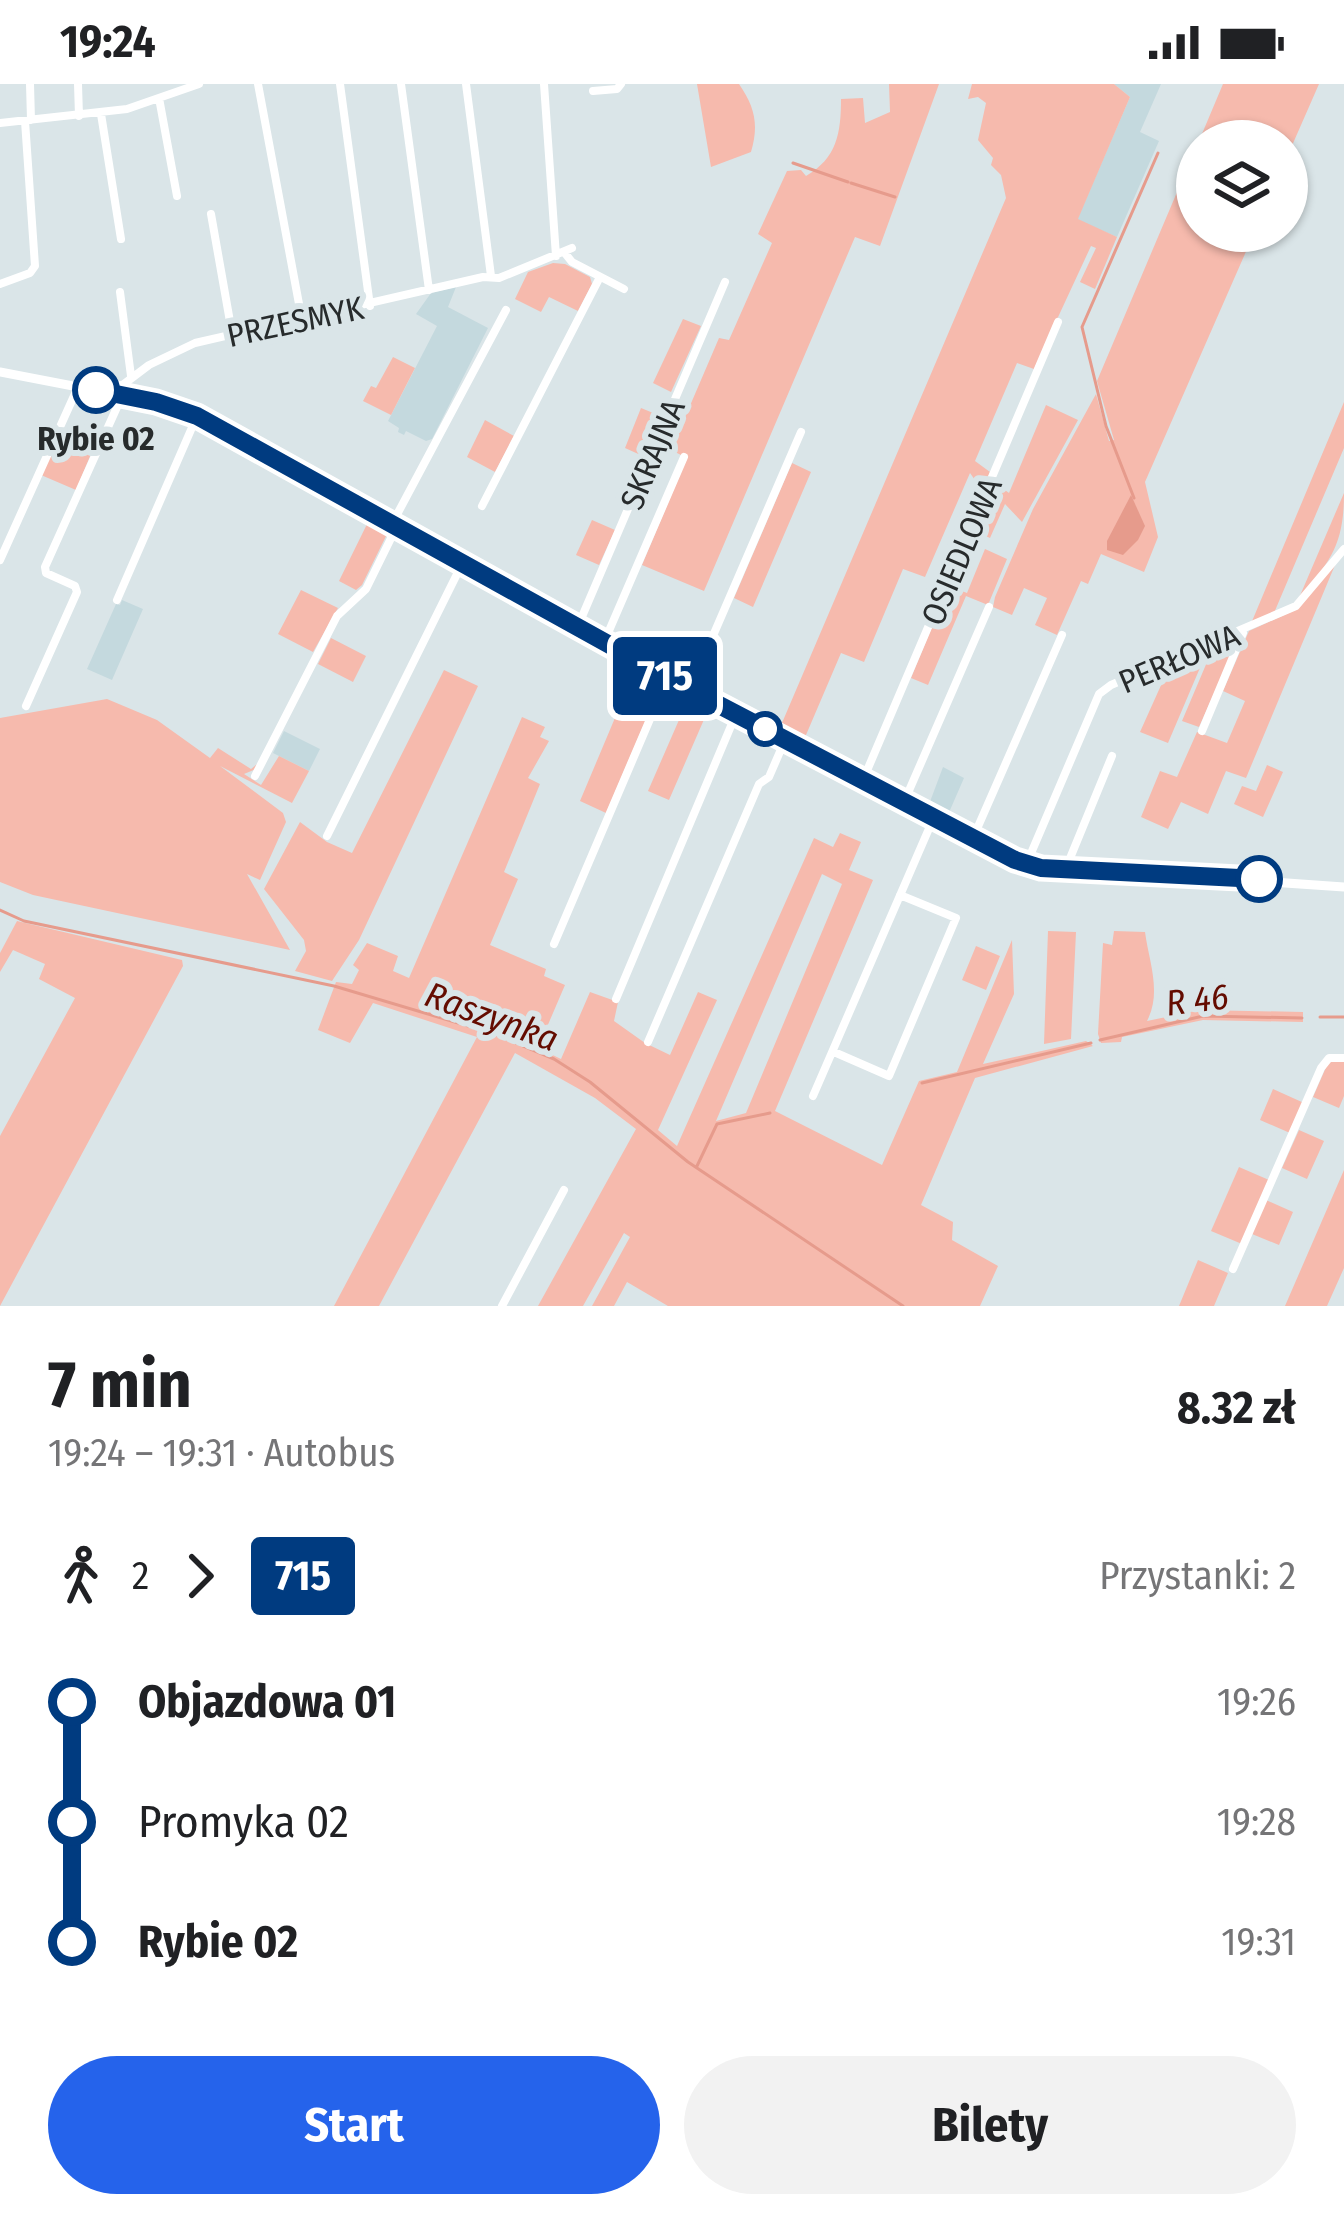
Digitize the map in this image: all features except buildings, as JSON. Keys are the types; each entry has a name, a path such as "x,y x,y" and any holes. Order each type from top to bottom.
{"street":[{"path":"0,284 31,272 35,265 30,84"},
{"path":"78,84 79,116"},
{"path":"0,122 101,114 158,98 170,89 199,84"},
{"path":"258,84 302,320"},
{"path":"340,84 370,306"},
{"path":"401,84 429,290"},
{"path":"466,84 491,276"},
{"path":"544,84 564,252 569,260 624,289"},
{"path":"592,91 617,89 621,84"},
{"path":"158,98 177,196"},
{"path":"101,114 121,239"},
{"path":"211,214 232,333"},
{"name":"PRZESMYK","path":"117,394 131,376 195,343 491,276 499,278 564,252"},
{"path":"482,506 600,277"},
{"name":"SKRAJNA","path":"578,626 725,282"},
{"path":"120,292 131,376"},
{"path":"255,776 337,616 366,589 506,310"},
{"name":"OSIEDLOWA","path":"863,780 1058,322"},
{"path":"0,371 117,394 197,416 736,714 1026,865 1344,886"},
{"path":"0,560 78,387"},
{"path":"26,706 77,592 75,586 46,573 45,567 117,394"},
{"path":"117,600 197,416"},
{"path":"690,689 801,432"},
{"path":"605,640 684,457"},
{"name":"PERŁOWA","path":"1026,865 1099,694 1128,677 1296,606 1344,549"},
{"path":"327,836 463,562"},
{"path":"904,802 989,607"},
{"path":"1202,731 1244,631"},
{"path":"973,838 1062,635"},
{"path":"554,944 668,677"},
{"path":"616,999 736,714"},
{"path":"648,1042 759,784 769,777 785,740"},
{"path":"1065,870 1112,756"},
{"path":"813,1096 934,817"},
{"path":"833,1052 889,1076 956,918 900,895"},
{"path":"1233,1269 1329,1058 1344,1058"},
{"path":"502,1306 564,1190"}],"shaded area":[{"path":"697,84 739,84 754,116 751,152 711,167"},
{"path":"889,84 939,84 880,246 855,237 704,591 642,565 687,458 671,450 719,338 729,340 772,243 758,234 787,171 801,170 806,176 831,153 841,99 863,98 865,123 890,112"},
{"path":"972,84 1114,84 1130,97 1078,219 1117,237 1095,289 1080,282 1096,248 1091,246 1034,369 1017,363 975,461 990,472 982,490 970,473 925,577 903,569 864,662 841,653 803,742 779,730 1006,198 1001,175 991,165 993,158 978,140 986,103 978,97 968,99"},
{"path":"1114,84 1161,84 1140,132 1159,141 1117,237 1077,220 1130,97"},
{"path":"1223,84 1319,84 1303,120 1208,120"},
{"path":"1176,195 1176,252 1246,252 1145,482 1158,537 1144,572 1101,554 1088,584 1081,581 1057,635 1035,625 1047,598 1024,588 1012,615 993,607 1033,509 1096,394 1109,441 1114,440 1097,381"},
{"path":"553,263 590,277 592,284 578,311 549,297 541,312 515,299 528,272"},
{"path":"456,287 448,307 488,328 432,439 426,441 398,432 388,421 437,326 416,314 431,293"},
{"path":"683,319 701,326 671,392 653,383"},
{"path":"393,357 415,368 391,415 363,401"},
{"path":"1344,402 1344,448 1274,613 1250,626"},
{"path":"1046,405 1078,420 1022,522 1005,504 990,538 973,530 996,478 1009,493"},
{"path":"641,408 663,417 645,457 625,448"},
{"path":"485,420 514,436 495,472 467,457"},
{"path":"60,435 93,449 76,490 41,475"},
{"path":"792,463 811,472 753,607 734,598"},
{"path":"1344,493 1334,551 1299,598"},
{"path":"1131,495 1145,526 1123,555 1107,550 1107,541"},
{"path":"370,518 390,528 356,590 339,581"},
{"path":"592,520 615,530 599,565 576,555"},
{"path":"985,549 1007,559 988,605 966,596 928,685 911,678 949,586 967,593"},
{"path":"1335,565 1246,778 1226,771 1208,814 1181,802 1168,829 1141,817 1160,771 1177,777 1197,732 1227,743 1245,701 1223,691 1249,631 1295,610"},
{"path":"301,590 338,608 313,652 278,634"},
{"path":"122,600 143,609 112,680 87,669"},
{"path":"1240,635 1199,727 1182,721 1213,648"},
{"path":"331,638 366,656 353,682 318,664"},
{"path":"1208,649 1168,743 1140,732 1171,663"},
{"path":"636,667 661,682 647,717 620,706"},
{"path":"444,670 478,686 359,940 332,981 295,971 306,951 304,940 264,889 300,822 352,853"},
{"path":"689,697 709,708 669,800 648,791"},
{"path":"107,699 157,720 210,758 218,748 251,769 261,761 256,769 244,774 261,785 279,756 309,771 292,803 220,766 283,813 286,822 260,880 247,874 290,950 33,895 0,882 0,718"},
{"path":"620,706 647,717 606,813 580,801"},
{"path":"522,717 545,727 540,737 549,741 528,778 540,784 504,872 518,879 490,945 546,969 544,976 565,985 538,1048 561,1059 590,992 618,1002 614,1021 670,1055 698,992 717,1000 658,1130 677,1146 814,838 833,847 840,833 861,842 849,870 873,880 775,1111 882,1165 919,1081 957,1072 1012,940 1014,994 983,1064 1086,1041 1093,1046 975,1078 921,1205 953,1222 952,1240 998,1266 980,1306 668,1306 627,1282 614,1306 592,1306 630,1237 624,1233 583,1306 538,1306 636,1129 595,1098 515,1053 379,1306 334,1306 477,1037 373,1003 350,1043 318,1030 336,982 352,984 359,970 353,965 367,943 398,956 393,971 409,978","holes":["822,874 842,884 746,1113 716,1121"]},
{"path":"284,731 320,749 309,771 273,753"},
{"path":"1267,765 1283,772 1263,817 1234,804 1242,786 1256,791"},
{"path":"943,767 964,778 947,817 928,807"},
{"path":"17,921 182,960 183,966 0,1306 0,1136 75,998 39,979 45,964 13,950 0,972 0,953"},
{"path":"1048,931 1076,932 1071,1039 1044,1044"},
{"path":"1114,931 1145,932 1154,988 1147,1021 1200,1010 1303,1012 1303,1022 1203,1020 1101,1043 1103,943 1112,945"},
{"path":"976,946 1000,956 986,990 962,980"},
{"path":"1333,1060 1344,1060 1344,1096 1339,1108 1313,1097"},
{"path":"1273,1089 1304,1103 1290,1133 1260,1120"},
{"path":"1299,1130 1324,1141 1307,1179 1282,1168"},
{"path":"1239,1167 1269,1180 1242,1244 1211,1231"},
{"path":"1344,1170 1344,1268 1327,1306 1285,1306"},
{"path":"1266,1200 1293,1212 1279,1245 1252,1234"},
{"path":"1198,1260 1228,1273 1214,1306 1179,1306"}],"waterway":[{"path":"1134,498 1106,426 1082,327 1158,153"},
{"path":"793,163 848,182"},
{"path":"851,183 895,197"},
{"name":"Raszynka","path":"0,910 24,921 334,986 495,1034 554,1059 590,1082 688,1162 903,1306"},
{"name":"R 46","path":"1100,1040 1203,1016 1302,1018"},
{"name":"R 46","path":"1320,1017 1344,1017"},
{"name":"R 46","path":"922,1083 1091,1043"},
{"name":"R 46","path":"697,1166 717,1124 770,1113"}],"bus line":[{"name":"715","path":"96,390 197,416 700,695 1026,865 1259,879"}],"place":[{"name":"Rybie 02","path":"96,390"}]}
